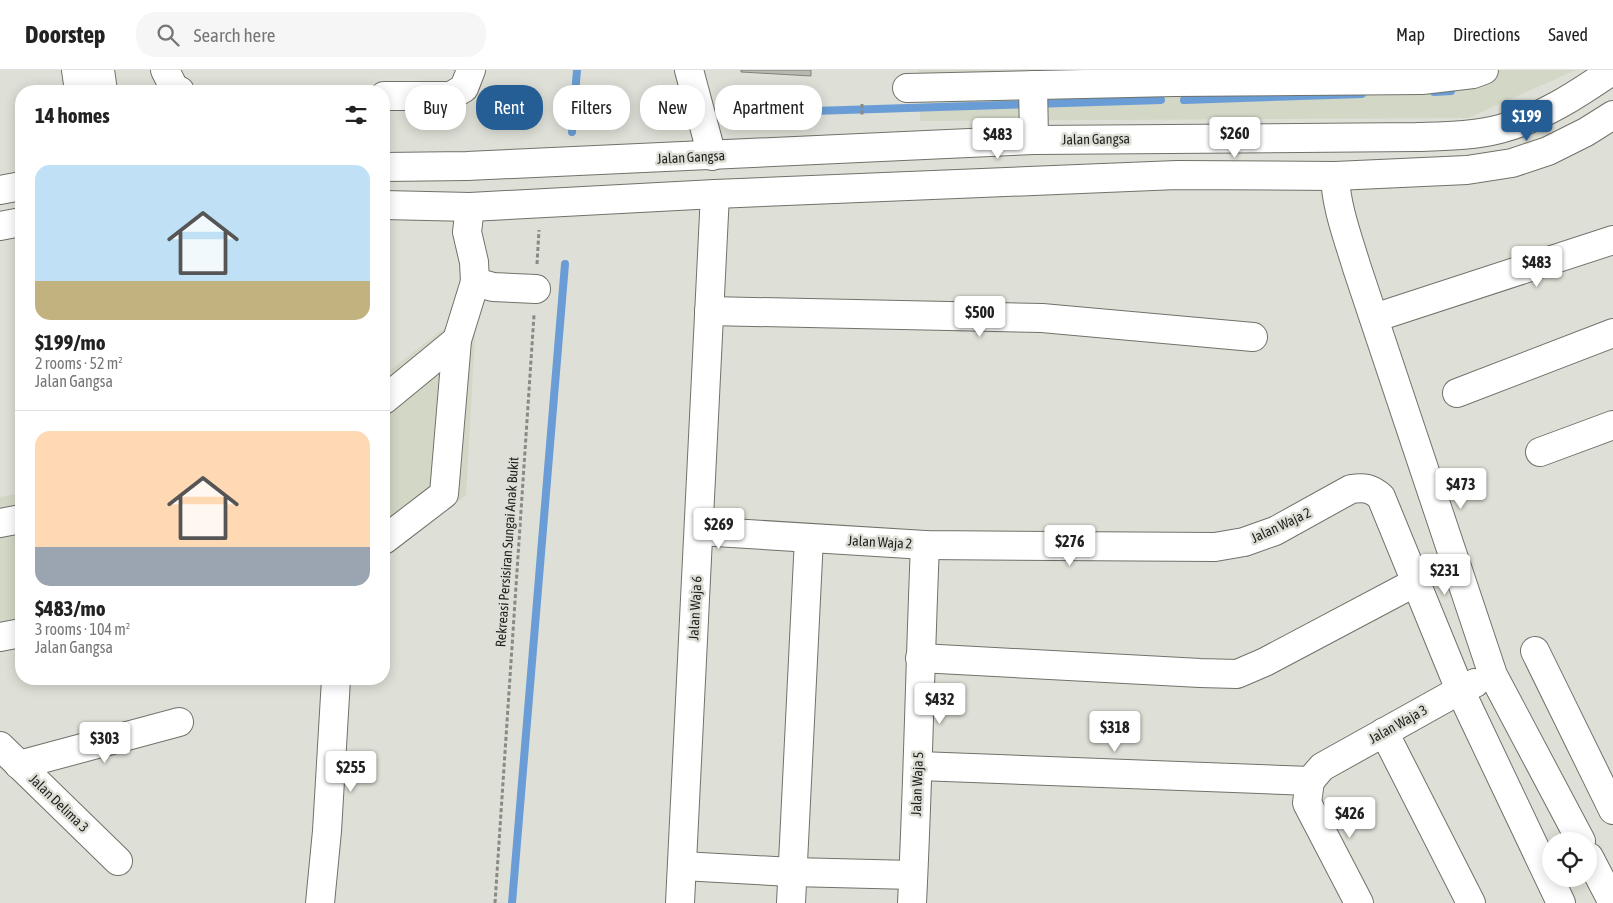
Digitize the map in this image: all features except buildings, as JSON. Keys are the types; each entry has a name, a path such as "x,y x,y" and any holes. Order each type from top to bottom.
{"street":[{"path":"76,70 78,85"},
{"path":"100,70 102,85"},
{"path":"164,70 172,85"},
{"path":"689,70 712,156"},
{"path":"908,88 1033,92 1174,82 1422,80 1473,74 1484,70"},
{"name":"Jalan Gangsa","path":"390,167 467,166 712,156 1034,135 1416,137 1467,134 1501,129 1534,116 1567,101 1613,70"},
{"path":"390,96 451,96 464,88 471,71"},
{"path":"1033,92 1034,135"},
{"path":"390,205 470,207 715,194 1177,175 1335,176 1467,170 1512,162 1548,151 1586,132 1613,115"},
{"path":"1335,176 1335,188 1343,222 1493,675 1576,832"},
{"path":"0,190 15,187"},
{"name":"Jalan Waja 6","path":"680,903 715,194"},
{"path":"390,535 444,494 457,340 475,282 474,262 467,232 470,207"},
{"path":"0,226 15,223"},
{"path":"1374,318 1613,240"},
{"path":"475,282 493,287 536,289"},
{"path":"709,311 1042,318 1253,336"},
{"path":"1457,393 1613,333"},
{"path":"390,395 457,340"},
{"path":"1540,452 1613,425"},
{"name":"Jalan Waja 2","path":"699,532 925,545 1214,547 1244,542 1275,531 1351,489 1373,489 1381,497 1460,690 1562,903"},
{"path":"0,523 15,520"},
{"path":"791,903 809,538"},
{"name":"Jalan Waja 5","path":"912,903 925,545"},
{"path":"920,658 1237,674 1265,662 1416,582"},
{"path":"0,637 15,634"},
{"path":"1535,651 1613,810"},
{"name":"Jalan Waja 3","path":"1310,782 1322,767 1460,690 1493,675"},
{"path":"320,903 327,831 336,685"},
{"path":"20,764 179,722"},
{"path":"1384,732 1471,903"},
{"name":"Jalan Delima 3","path":"0,746 118,861"},
{"path":"918,766 1310,782 1307,803 1359,903"},
{"path":"682,866 792,872 913,875"},
{"path":"1597,869 1610,889"}],"path":[{"path":"862,104 862,117"},
{"name":"Rekreasi Persisiran Sungai Anak Bukit","path":"495,903 541,203"}],"shaded area":[{"path":"919,70 1576,70 1468,118 920,121"},
{"path":"476,318 466,495 390,554 390,370 451,323"},
{"path":"15,494 15,644 0,647 0,497"}],"waterway":[{"path":"572,132 577,70"},
{"path":"1434,92 1451,91"},
{"path":"1184,100 1362,94"},
{"path":"822,111 1161,100"},
{"path":"512,903 565,264"}]}
